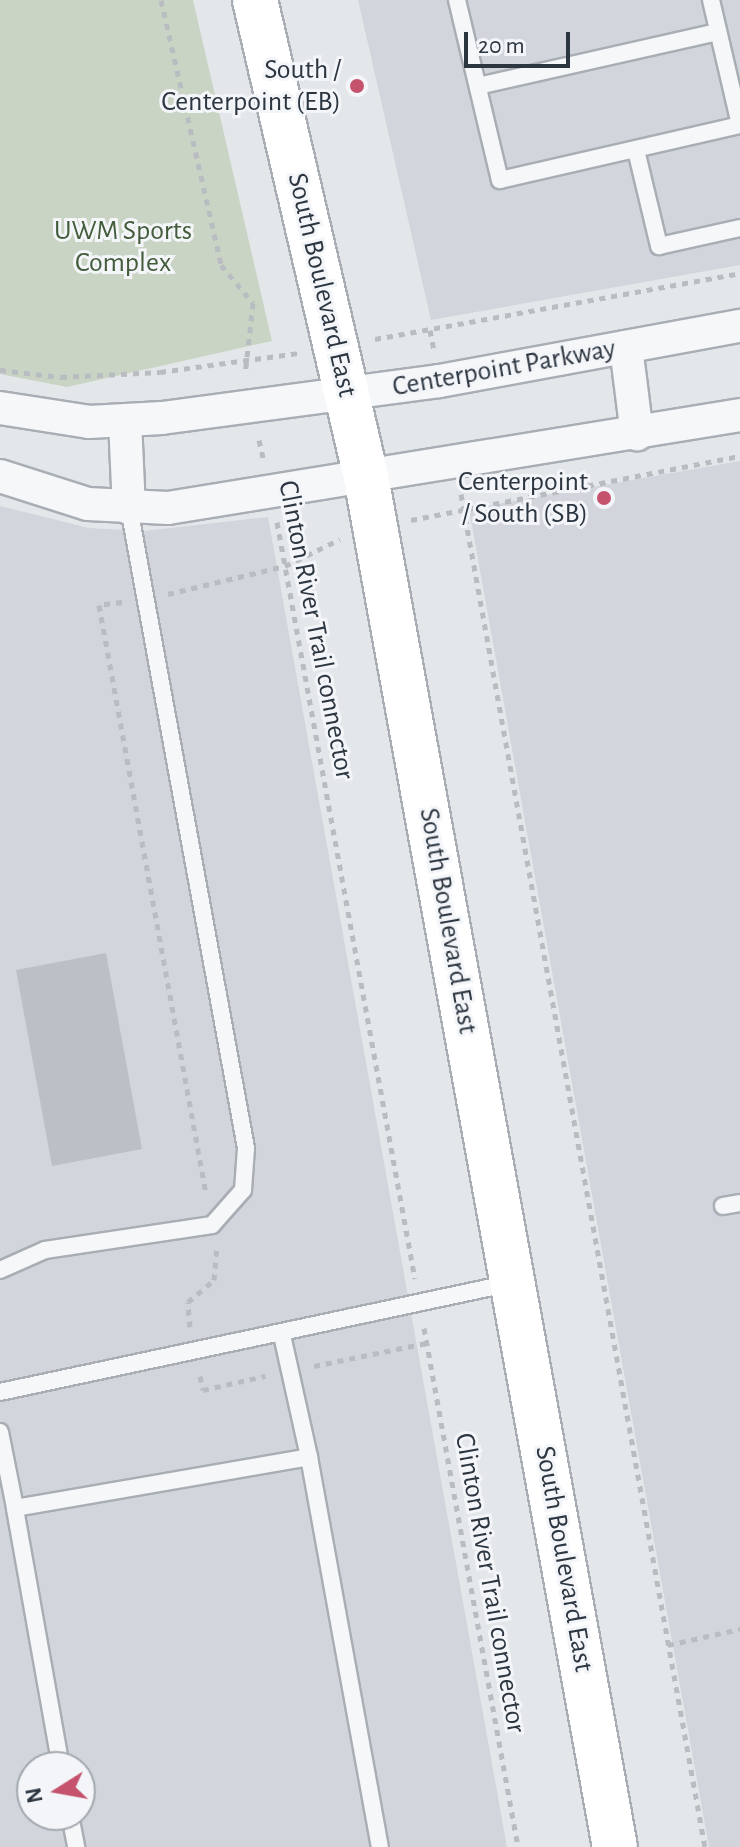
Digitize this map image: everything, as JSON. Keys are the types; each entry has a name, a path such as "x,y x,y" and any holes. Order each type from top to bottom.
{"street":[{"name":"South Boulevard East","path":"255,0 366,477 615,1847"},
{"name":"Centerpoint Parkway","path":"0,408 125,421 439,381 740,326"},
{"path":"626,347 637,434"},
{"path":"0,476 67,499 129,508 271,494 740,415"},
{"path":"125,421 129,508"}],"lane":[{"path":"457,0 500,180 740,125 711,0"},
{"path":"478,86 718,32"},
{"path":"636,150 659,246 740,228"},
{"path":"0,1270 45,1250 212,1225 243,1190 246,1148 129,508"},
{"path":"723,1206 740,1203"},
{"path":"0,1392 282,1335 514,1283"},
{"path":"282,1335 309,1457 380,1847"},
{"path":"0,1432 58,1751"},
{"path":"15,1508 309,1457"}],"path":[{"name":"Clinton River Trail connector","path":"161,0 221,265 253,303 243,364 285,566 415,1281"},
{"path":"392,337 740,273"},
{"path":"430,330 439,381"},
{"path":"0,370 61,377 243,364 275,358"},
{"path":"448,510 740,456"},
{"path":"455,462 705,1847"},
{"path":"170,594 285,566 321,544"},
{"path":"124,601 99,605 208,1202"},
{"path":"191,1331 188,1302 214,1280 217,1247"},
{"name":"Clinton River Trail connector","path":"423,1326 518,1847"},
{"path":"317,1365 427,1343"},
{"path":"200,1376 203,1390 257,1377"},
{"path":"668,1645 740,1629"}],"shaded area":[{"path":"358,0 740,0 740,265 431,320"},
{"path":"740,461 740,1847 709,1847 469,509"},
{"path":"0,506 89,528 144,531 268,517 507,1847 0,1847"}],"green space":[{"name":"UWM Sports Complex","path":"0,0 193,0 272,341 67,387 0,374"}],"building":[{"path":"106,953 142,1149 52,1166 16,970"}],"place":[{"name":"South / Centerpoint (EB)","path":"357,86"},
{"name":"Centerpoint / South (SB)","path":"604,498"}]}
